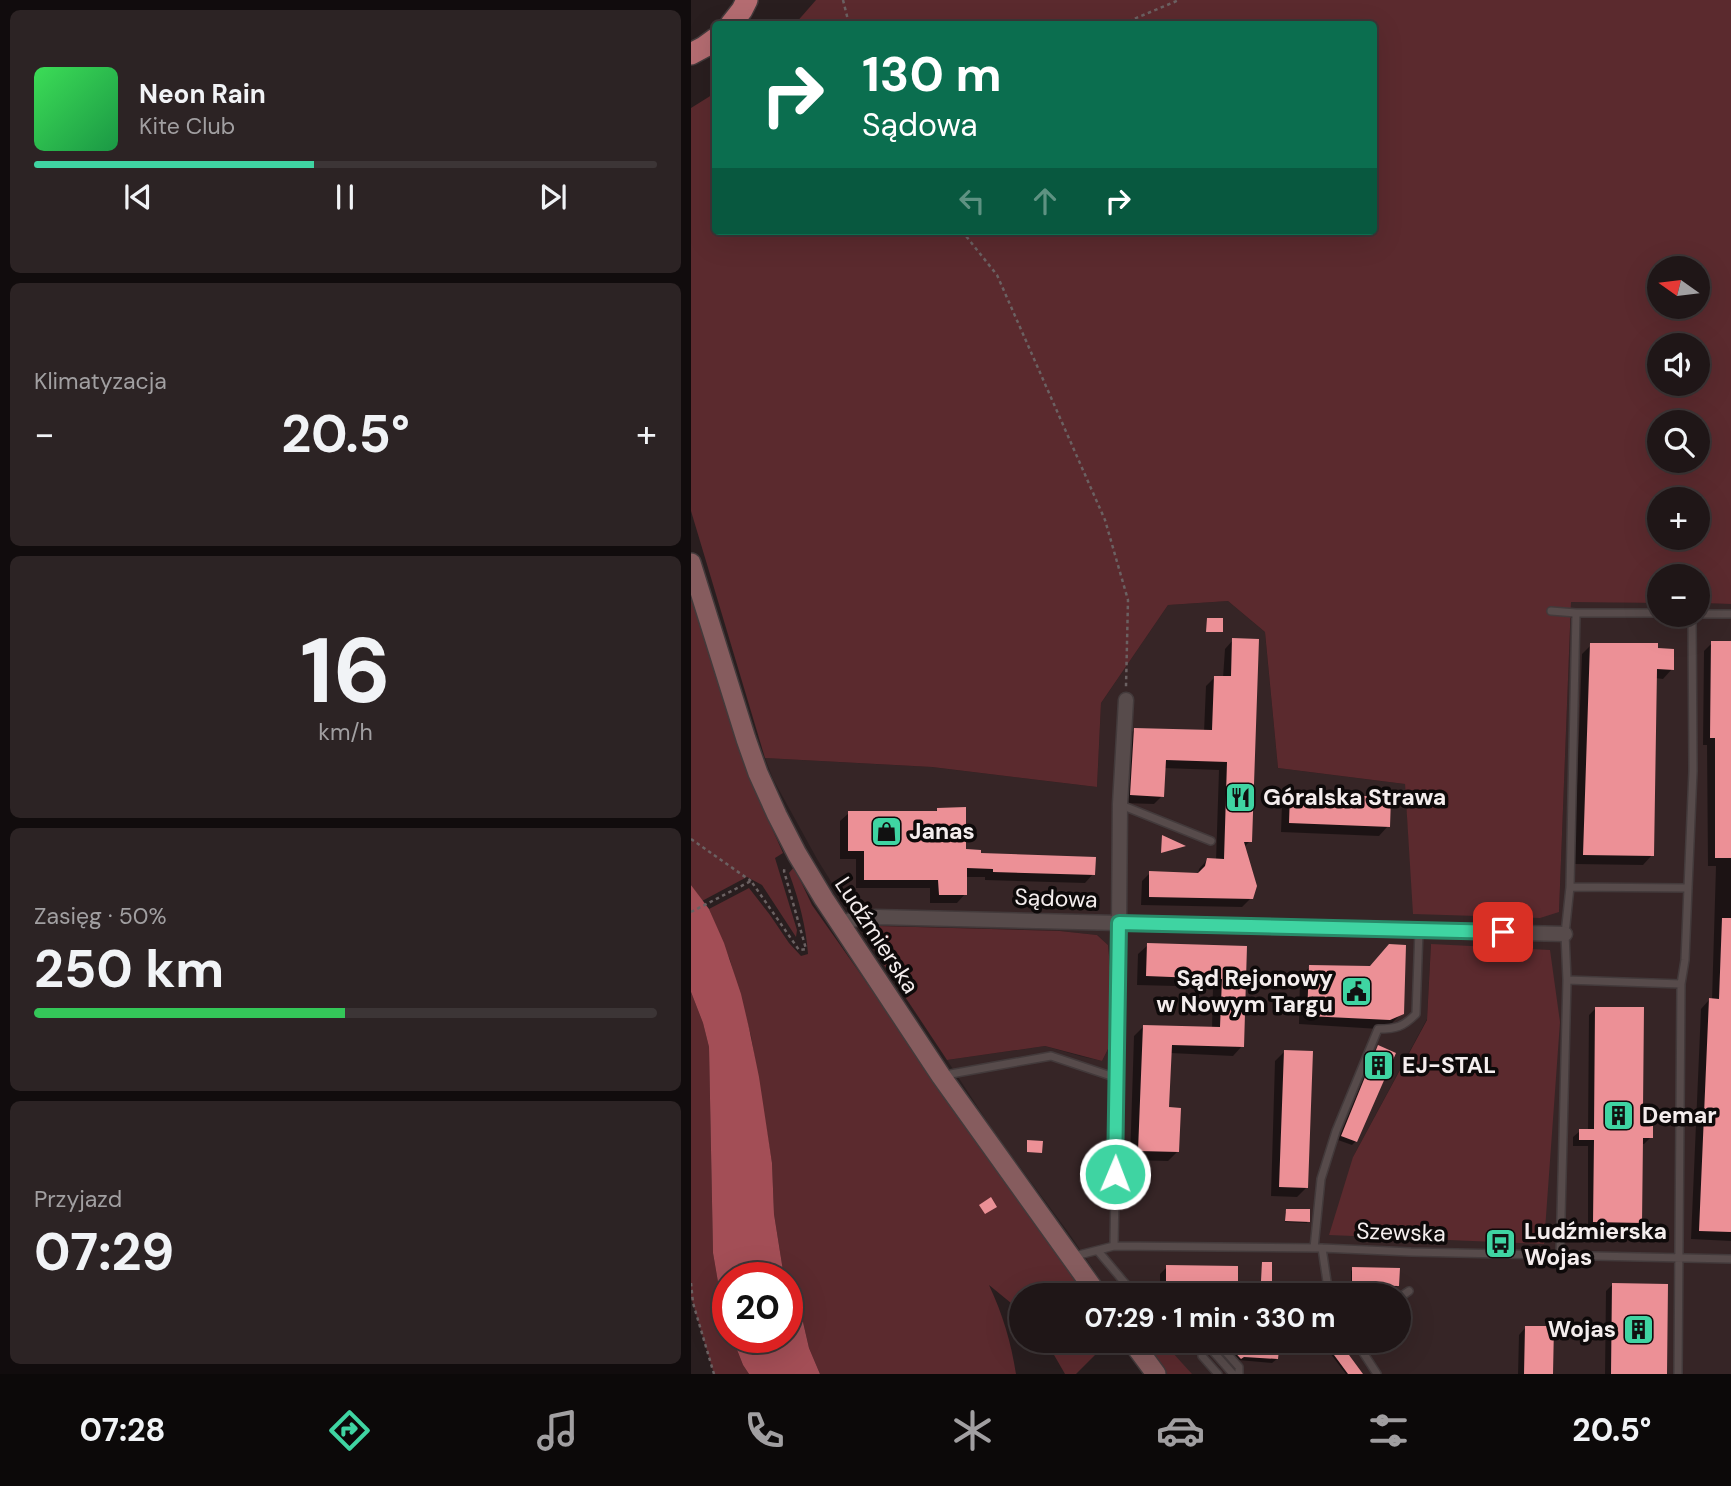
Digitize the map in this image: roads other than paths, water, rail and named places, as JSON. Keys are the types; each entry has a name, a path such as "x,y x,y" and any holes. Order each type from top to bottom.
{"main road":[{"path":"733,21 747,0"},
{"path":"691,54 712,42"},
{"name":"Ludźmierska","path":"691,563 758,773 797,854 941,1076 1089,1283"},
{"path":"1141,1353 1156,1374"}],"street":[{"path":"1119,923 1120,804 1126,700"},
{"name":"Sądowa","path":"840,924 846,920 877,917 1565,934"}],"lane":[{"path":"1551,611 1647,613"},
{"path":"1560,1256 1567,980 1565,934 1570,887 1576,613"},
{"path":"1710,614 1731,614"},
{"path":"1678,1374 1681,984 1685,960 1693,771 1691,627"},
{"path":"1120,804 1211,841"},
{"path":"1570,887 1688,888"},
{"path":"1114,1247 1119,923"},
{"path":"1326,1283 1318,1248 1321,1179 1336,1132 1378,1029 1395,1029 1416,1014 1419,930"},
{"path":"1567,980 1681,984"},
{"path":"941,1076 1051,1056 1117,1078"},
{"name":"Szewska","path":"1070,1257 1114,1247 1318,1248 1731,1259"},
{"path":"1098,1251 1125,1283"},
{"path":"1202,1353 1218,1374"},
{"path":"1214,1353 1232,1374"},
{"path":"1227,1353 1239,1367 1239,1374"},
{"path":"1363,1353 1377,1374"}],"place":[{"name":"Góralska Strawa","path":"1240,797"},
{"name":"Janas","path":"886,831"},
{"name":"Sąd Rejonowy w Nowym Targu","path":"1356,991"},
{"name":"EJ-STAL","path":"1379,1065"},
{"name":"Demar","path":"1619,1115"},
{"name":"Ludźmierska Wojas","path":"1501,1244"},
{"name":"Wojas","path":"1639,1329"}]}
